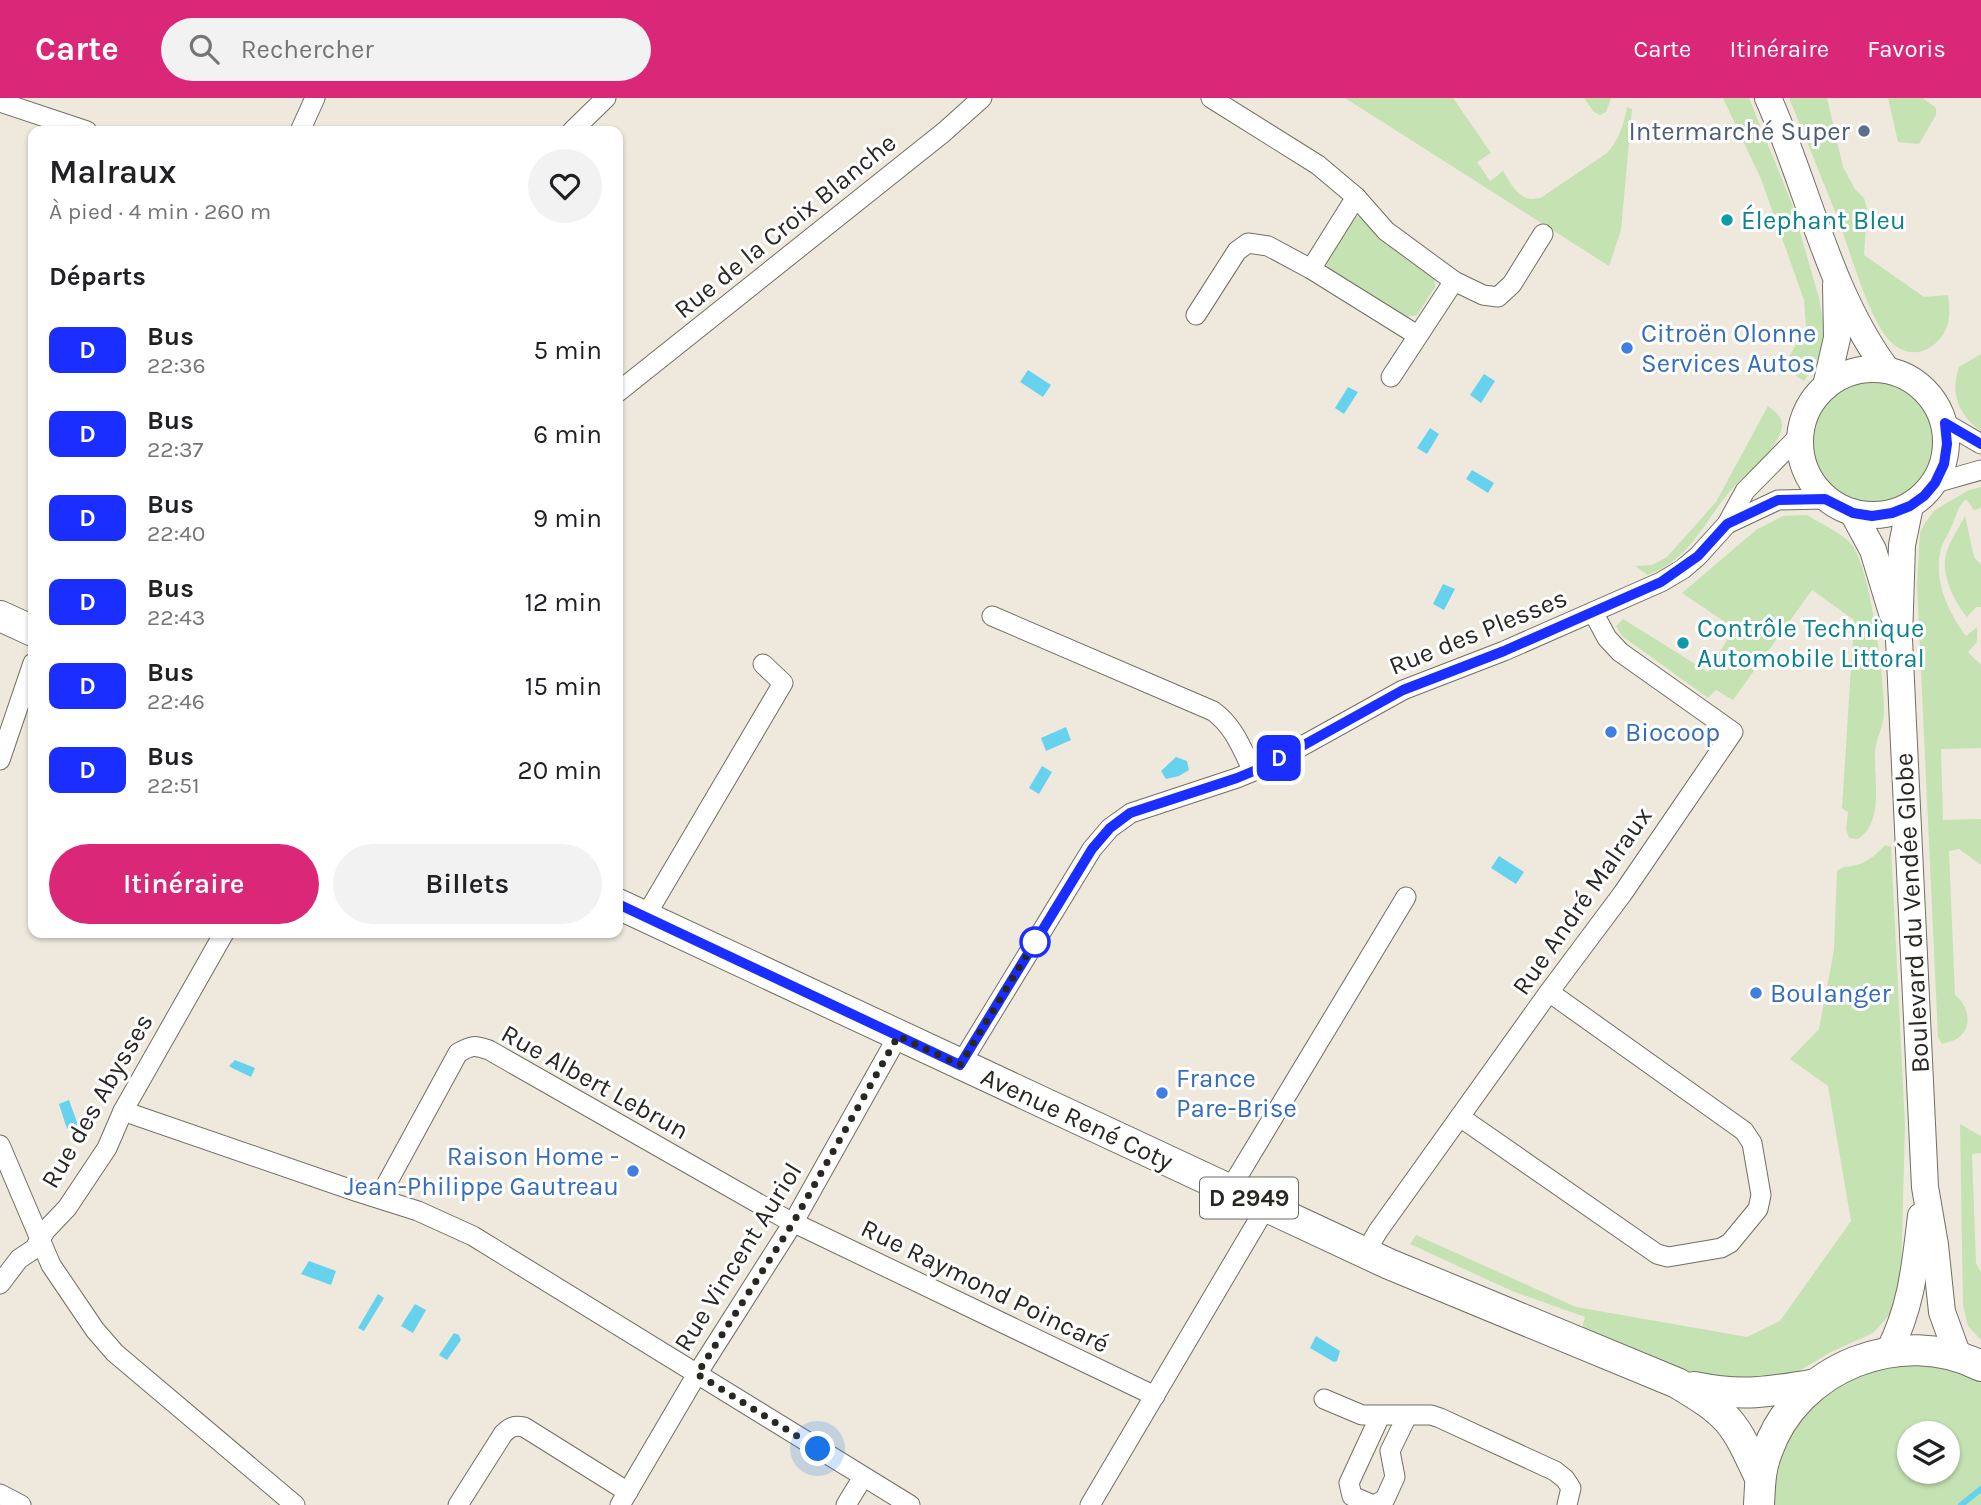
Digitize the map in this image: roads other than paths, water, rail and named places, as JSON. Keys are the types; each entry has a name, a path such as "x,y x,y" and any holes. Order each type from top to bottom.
{"main road":[{"path":"1768,98 1800,176 1836,283 1887,370"},
{"path":"1826,386 1837,338 1836,283"},
{"path":"1866,369 1887,370 1906,376 1922,387 1936,403 1945,423 1947,444 1944,464 1935,483 1924,496 1910,506 1882,515 1853,513 1825,499 1810,480 1801,459 1799,436 1808,408 1826,386 1844,374 1866,369"},
{"name":"Boulevard du Vendée Globe","path":"1910,506 1902,545 1899,639 1925,1187 1942,1312 1970,1361"},
{"name":"Boulevard du Vendée Globe","path":"1853,513 1875,557 1899,639"},
{"path":"0,616 28,629"},
{"name":"Avenue René Coty","path":"623,906 1365,1253 1539,1328 1677,1383"},
{"name":"Boulevard du Vendée Globe","path":"1889,1351 1908,1309 1925,1187"},
{"path":"1760,1492 1767,1451 1779,1426 1795,1403 1816,1384 1839,1369 1863,1358 1889,1351 1936,1350 1970,1361"},
{"name":"D 2949","path":"1677,1383 1719,1392 1745,1394 1816,1384"},
{"name":"D 2949","path":"1677,1383 1724,1414 1743,1439 1760,1492"}],"street":[{"path":"302,126 315,98"},
{"path":"577,126 606,98"},
{"name":"Rue de la Croix Blanche","path":"623,388 944,132 982,98"},
{"path":"1211,98 1318,165 1356,197 1386,230 1454,281 1483,295 1498,297 1512,284 1543,234"},
{"path":"0,102 72,126"},
{"path":"1311,268 1356,197"},
{"path":"1196,315 1237,251 1248,243 1268,246 1311,268 1417,335"},
{"path":"1391,377 1454,281"},
{"path":"1945,423 1981,443"},
{"name":"Rue des Plesses","path":"960,1065 1092,849 1110,828 1130,813 1253,771 1403,690 1504,651 1661,582 1698,556 1727,524 1745,491 1799,436"},
{"path":"1935,483 1981,470"},
{"name":"Rue des Plesses","path":"1727,524 1778,500 1825,499"},
{"name":"Rue André Malraux","path":"1365,1253 1549,992 1623,893 1733,732 1620,652 1606,638 1593,612"},
{"path":"992,616 1213,711 1226,720 1233,730 1253,771"},
{"path":"645,917 783,683 763,664"},
{"path":"0,760 28,678"},
{"path":"1230,1189 1406,897"},
{"name":"Rue des Abysses","path":"0,1284 19,1259 34,1250 46,1230 67,1208 107,1147 123,1111 221,938"},
{"path":"1460,1117 1657,1254 1668,1257 1721,1248 1730,1243 1758,1209 1761,1195 1752,1143 1744,1131 1549,992"},
{"name":"Rue Vincent Auriol","path":"624,1499 697,1374 793,1223 898,1036"},
{"name":"Rue Albert Lebrun","path":"379,1198 458,1053 470,1046 489,1050 793,1223"},
{"path":"123,1111 418,1211 472,1236 909,1505"},
{"path":"0,1145 40,1241 61,1282 95,1330 115,1353 289,1503"},
{"path":"1090,1505 1266,1207"},
{"name":"Rue Raymond Poincaré","path":"793,1223 1154,1396"},
{"path":"1324,1399 1362,1415 1440,1418 1555,1471 1565,1479 1570,1489 1567,1505"},
{"path":"1380,1416 1349,1483 1352,1496 1374,1505 1385,1499 1395,1477 1391,1451 1407,1416"},
{"path":"458,1505 503,1434 509,1427 516,1426 524,1427 624,1499"},
{"path":"846,1505 863,1477"},
{"path":"0,1494 21,1505"}],"water":[{"path":"1028,370 1051,385 1043,397 1020,382"},
{"path":"1484,374 1495,381 1481,403 1470,395"},
{"path":"1348,387 1358,392 1344,414 1335,408"},
{"path":"1430,428 1439,434 1427,454 1417,448"},
{"path":"1472,470 1494,483 1488,493 1466,479"},
{"path":"1443,584 1455,589 1444,610 1433,604"},
{"path":"1066,727 1071,740 1046,751 1041,738"},
{"path":"1176,757 1187,761 1189,770 1166,779 1161,771"},
{"path":"1042,766 1052,772 1039,794 1029,788"},
{"path":"1499,856 1524,872 1516,884 1491,868"},
{"path":"235,1060 255,1068 251,1077 229,1066"},
{"path":"69,1100 78,1125 67,1129 59,1104"},
{"path":"309,1261 336,1271 331,1285 301,1274"},
{"path":"378,1294 384,1298 364,1331 358,1328"},
{"path":"415,1304 426,1310 413,1333 401,1326"},
{"path":"454,1333 459,1335 461,1340 447,1360 439,1355"},
{"path":"1316,1336 1340,1351 1337,1361 1334,1362 1310,1348"}],"waterway":[{"path":"1961,1505 1981,1489"}],"place":[{"name":"Intermarché Super","path":"1864,131"},
{"name":"Élephant Bleu","path":"1727,220"},
{"name":"Citroën Olonne Services Autos","path":"1627,348"},
{"name":"Contrôle Technique Automobile Littoral","path":"1683,643"},
{"name":"Biocoop","path":"1611,732"},
{"name":"Boulanger","path":"1756,993"},
{"name":"France Pare-Brise","path":"1162,1093"},
{"name":"Raison Home - Jean-Philippe Gautreau","path":"633,1171"}]}
